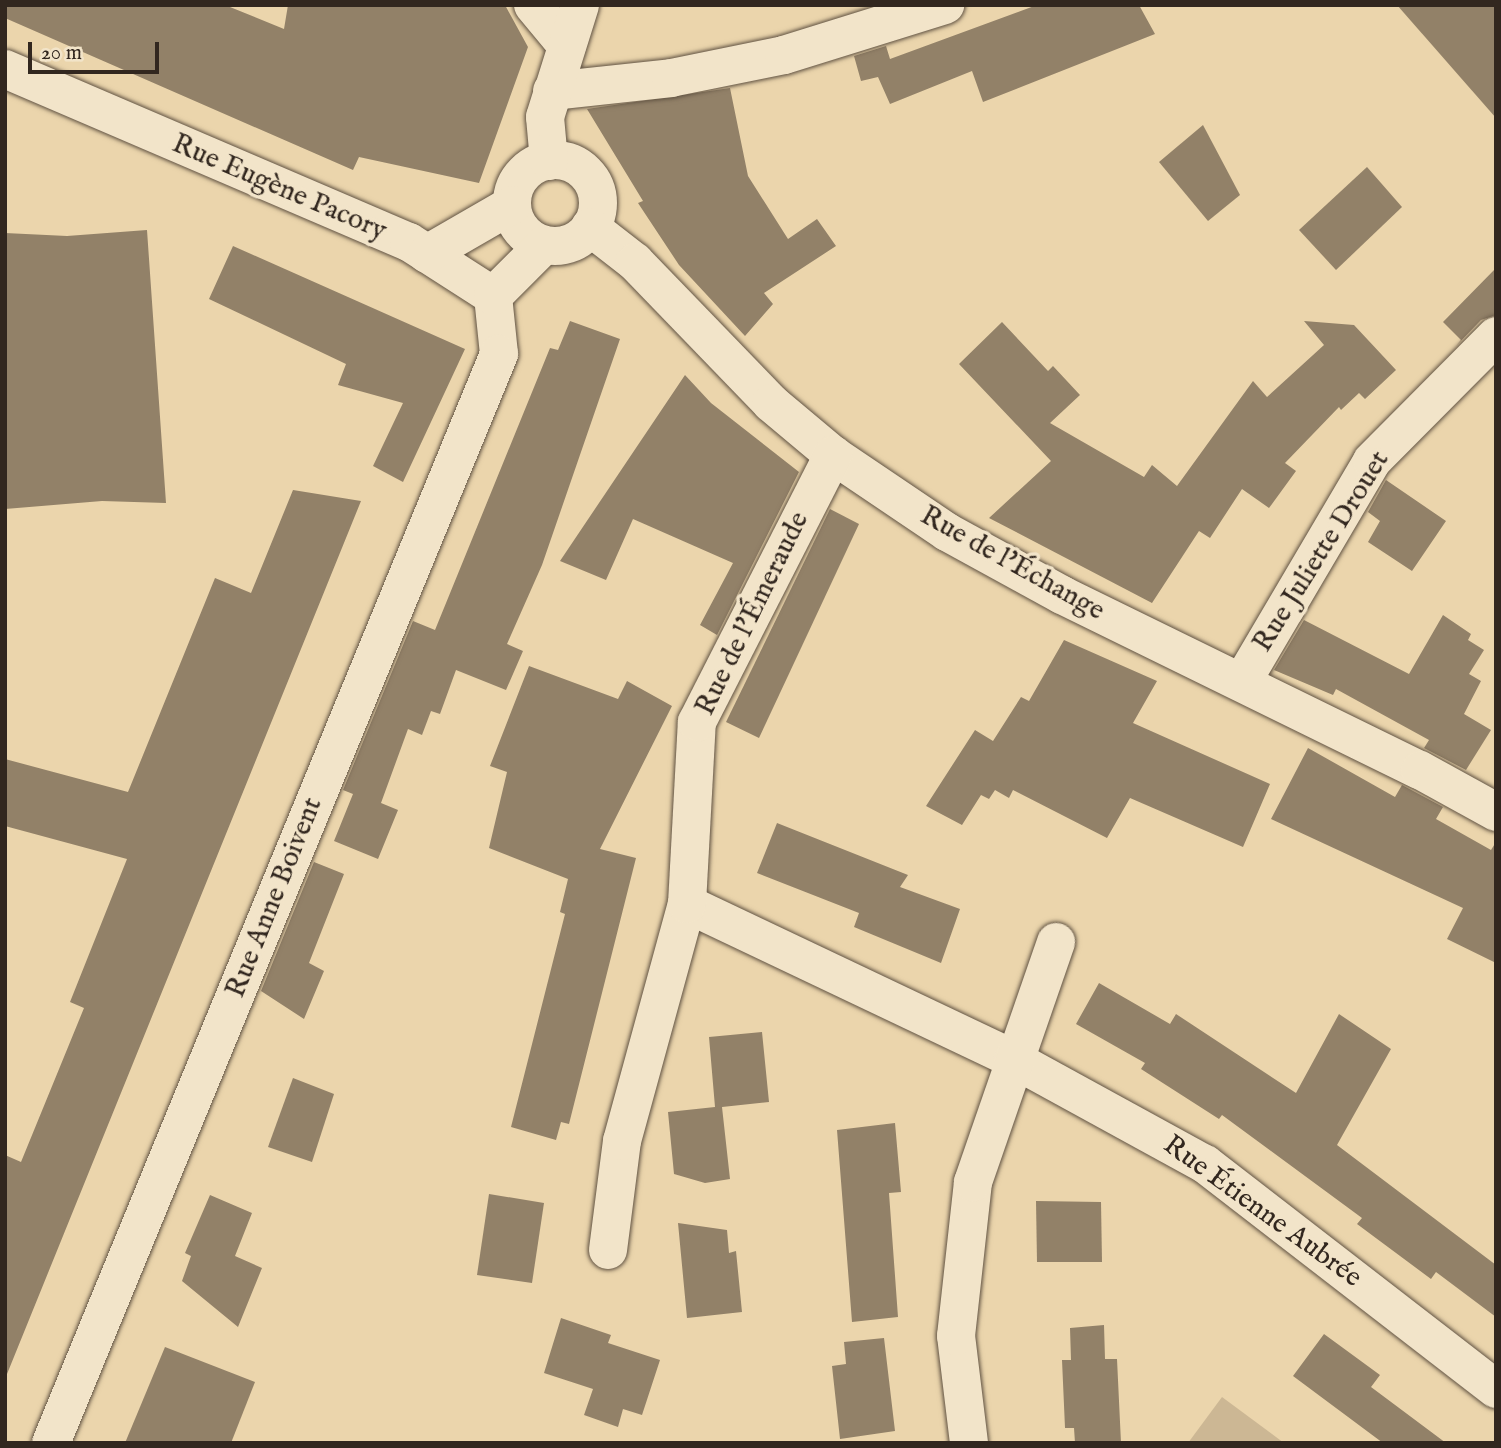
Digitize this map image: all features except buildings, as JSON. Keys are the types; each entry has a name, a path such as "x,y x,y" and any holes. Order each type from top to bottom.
{"street":[{"path":"533,5 567,46"},
{"path":"549,161 545,117 580,5"},
{"path":"552,91 671,78 784,55 946,5"},
{"name":"Rue Eugène Pacory","path":"5,69 409,242 493,296"},
{"path":"549,161 574,165 593,183 597,208 590,227 572,243 544,245 521,230 512,205 518,182 526,172 549,161"},
{"path":"427,254 512,205"},
{"name":"Rue de l'Échange","path":"590,227 635,262 771,403 832,455 947,532 1062,595 1242,682 1496,812"},
{"path":"493,296 544,245"},
{"name":"Rue Anne Boivent","path":"51,1443 499,354 493,296"},
{"name":"Rue Juliette Drouet","path":"1242,682 1373,461 1496,336"},
{"name":"Rue de l'Émeraude","path":"608,1250 622,1141 687,904 698,722 832,455"},
{"path":"687,904 1013,1059"},
{"path":"969,1443 956,1336 973,1182 1013,1059 1056,942"},
{"name":"Rue Étienne Aubrée","path":"1013,1059 1205,1164 1496,1389"}],"shaded area":[{"path":"1222,1397 1284,1443 1188,1443"}]}
